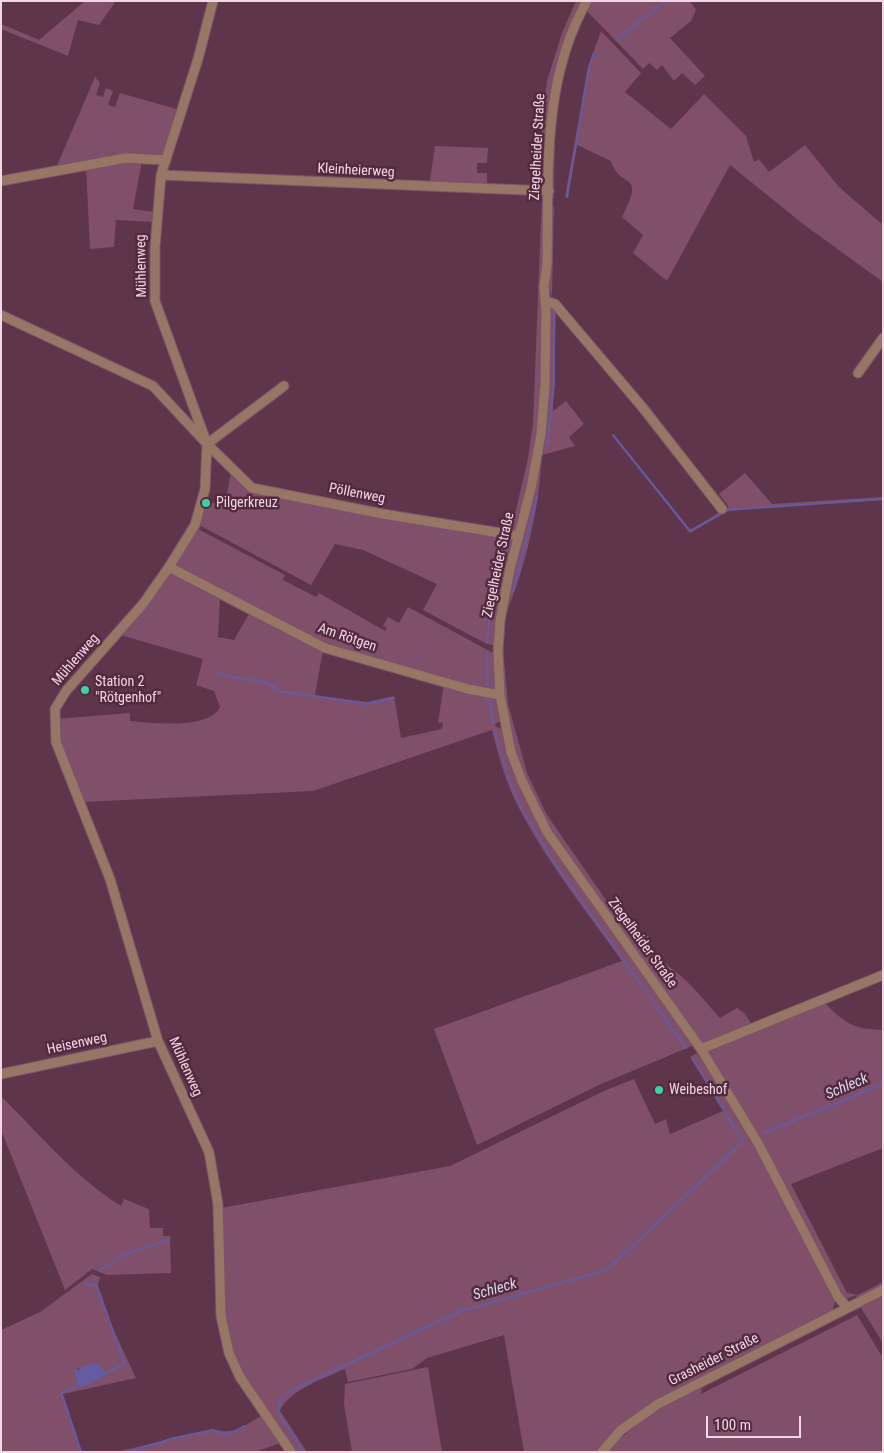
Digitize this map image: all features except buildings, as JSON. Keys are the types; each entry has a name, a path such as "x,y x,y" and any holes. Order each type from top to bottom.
{"street":[{"name":"Mühlenweg","path":"213,1 198,59 161,175 154,247 155,301 207,444 205,489 195,525 168,568 143,604 66,691 55,708 54,725 56,742 110,879 158,1040 209,1152 218,1204 221,1316 229,1353 240,1376 292,1452"},
{"name":"Ziegelheider Straße","path":"587,1 567,46 557,80 551,121 547,264 544,286 546,301 545,385 541,434 531,488 504,594 500,621 498,652 500,695 511,752 538,818 571,868 701,1048 756,1141 838,1297 848,1308"},
{"path":"1,180 126,158 166,160"},
{"name":"Kleinheierweg","path":"161,175 549,192"},
{"path":"546,301 555,304 643,408 722,509"},
{"name":"Pöllenweg","path":"1,315 152,386 252,488 383,514 519,536"},
{"path":"858,373 883,338"},
{"path":"207,444 284,386"},
{"name":"Am Rötgen","path":"168,568 325,648 468,689 500,695"},
{"path":"701,1048 883,975"},
{"name":"Heisenweg","path":"1,1074 158,1040"},
{"name":"Grasheider Straße","path":"602,1452 622,1430 658,1404 883,1290"}],"shaded area":[{"path":"85,1 116,1 99,25 78,20 68,56 1,29 1,24 39,40"},
{"path":"576,1 584,1 561,53 546,187 542,190 542,122 547,81 562,33"},
{"path":"590,1 690,1 696,10 691,21 670,38 705,76 695,85 682,73 674,81 662,65 657,70 649,63 643,69 587,11 580,24"},
{"path":"601,31 641,73 625,92 671,129 704,94 746,136 754,162 759,159 769,172 805,145 839,187 883,225 883,282 803,224 730,165 667,281 633,253 643,235 622,217 629,202 632,186 620,176 611,161 577,145 568,198 565,197 588,67"},
{"path":"571,47 562,79 558,103 554,199 551,199 554,110 566,58"},
{"path":"95,77 100,83 96,95 103,97 106,88 113,91 108,105 115,107 120,93 180,110 164,158 56,168"},
{"path":"435,146 488,148 487,163 477,163 477,173 487,173 487,188 429,186"},
{"path":"142,161 133,209 154,212 153,222 116,220 114,247 90,249 86,166"},
{"path":"542,194 546,197 541,398 535,453 517,531 511,532 528,458 533,424"},
{"path":"554,206 552,297 548,285 551,208"},
{"path":"550,306 556,309 553,411 566,401 584,424 569,437 575,446 542,455 538,495 531,534 507,611 505,608 530,503"},
{"path":"613,434 690,530 722,511 723,514 690,533"},
{"path":"231,472 250,492 509,538 514,541 496,646 485,643 423,610 437,584 363,550 335,544 311,585 201,526 199,523 205,501 225,505"},
{"path":"745,473 772,504 883,497 883,500 731,510 727,512 725,509 729,507 719,494"},
{"path":"196,528 285,575 283,580 316,597 319,593 385,631 387,628 383,626 388,617 399,623 408,607 495,654 496,689 490,691 328,648 173,566"},
{"path":"169,572 220,596 218,637 234,640 250,612 323,650 315,695 367,702 394,696 401,738 442,729 443,723 438,722 444,684 497,698 500,721 495,724 496,727 501,728 520,783 538,822 692,1042 692,1046 601,1084 477,1145 434,1029 622,961 569,888 532,832 508,782 492,730 313,791 83,802 59,740 57,719 130,713 130,721 165,724 179,723 204,719 214,714 220,707 214,691 196,685 203,659 124,636 121,633"},
{"path":"504,615 503,648 508,704 527,773 547,815 631,936 648,936 653,950 661,960 687,982 720,1018 737,1008 745,1014 752,1025 705,1044 699,1041 538,810 513,748 504,703 502,666"},
{"path":"824,1002 837,1015 850,1024 883,1030 883,1148 791,1184 847,1293 858,1295 883,1282 883,1286 855,1299 857,1295 845,1299 839,1294 709,1057 708,1051"},
{"path":"697,1053 744,1126 834,1297 835,1302 832,1312 622,1426 598,1452 524,1452 504,1335 427,1358 412,1369 348,1382 345,1369 308,1385 291,1397 280,1411 307,1452 296,1452 244,1376 233,1355 224,1318 221,1208 450,1166 604,1091 634,1079 655,1124 666,1119 670,1134 723,1111 690,1057"},
{"path":"1,1096 58,1155 104,1195 121,1206 124,1199 149,1209 150,1228 163,1228 163,1236 170,1236 171,1273 107,1275 92,1269 65,1290 1,1130"},
{"path":"92,1274 100,1277 98,1285 114,1331 136,1378 63,1394 82,1452 1,1452 1,1330 40,1312","holes":["93,1364 88,1385 77,1384 77,1368 80,1370"]},
{"path":"883,1294 883,1343 860,1306"},
{"path":"857,1315 883,1358 883,1452 606,1452 639,1423 676,1400 702,1386 701,1394"},
{"path":"96,1363 104,1370 106,1375 88,1385 78,1387 74,1369 80,1370 84,1366"},
{"path":"428,1367 442,1452 352,1452 344,1404 345,1384"},
{"path":"263,1415 282,1442 256,1452 116,1452 213,1429 220,1431 233,1430 245,1426"}],"waterway":[{"path":"616,40 665,1"},
{"path":"567,197 589,67 594,53"},
{"path":"547,446 554,385 554,310"},
{"path":"613,435 690,531 722,513"},
{"path":"513,592 537,497"},
{"path":"727,510 883,499"},
{"path":"487,643 491,601"},
{"path":"487,652 488,689"},
{"path":"219,672 266,683 278,691 366,704 394,698"},
{"path":"489,698 493,723"},
{"path":"494,731 509,780 523,811 555,864 686,1048"},
{"name":"Schleck","path":"304,1452 277,1411 281,1399 292,1390 461,1311 607,1270 743,1142 693,1059"},
{"name":"Schleck","path":"764,1133 883,1084"},
{"path":"99,1271 126,1254 168,1240"},
{"path":"86,1282 86,1285 96,1285 125,1364 103,1374"},
{"path":"78,1385 62,1393 62,1395 81,1452"},
{"path":"129,1452 174,1438 213,1430 224,1434 232,1433 244,1426"}],"place":[{"name":"Pilgerkreuz","path":"206,503"},
{"name":"Station 2 \"Rötgenhof\"","path":"85,690"},
{"name":"Weibeshof","path":"659,1090"}]}
